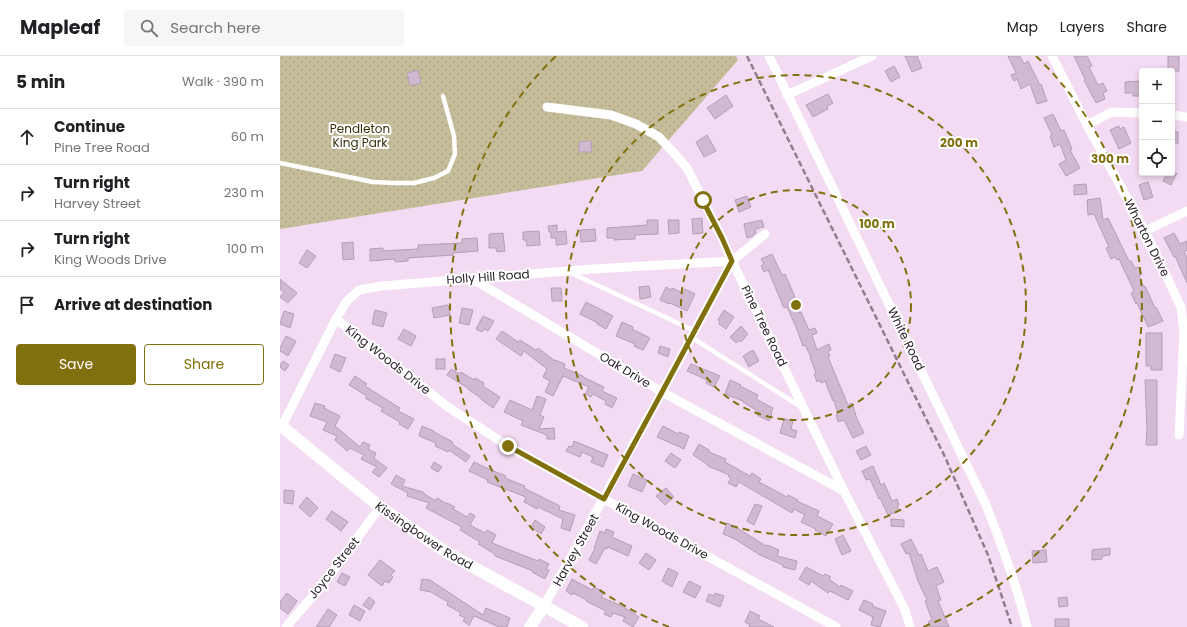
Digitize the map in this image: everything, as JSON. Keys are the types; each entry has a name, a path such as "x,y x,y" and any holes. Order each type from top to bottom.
{"street":[{"name":"White Road","path":"769,56 986,505 1004,548 1015,581 1027,627"},
{"path":"787,95 872,56"},
{"name":"Wharton Drive","path":"1052,56 1087,125 1145,231 1181,307 1186,333 1179,435"},
{"name":"Pine Tree Road","path":"547,107 612,115 636,124 659,137 687,168 844,492 905,610 910,627"},
{"path":"1087,125 1112,112 1139,113"},
{"path":"1175,115 1187,117"},
{"path":"1145,231 1187,211"},
{"path":"732,261 766,234"},
{"name":"Holly Hill Road","path":"281,426 336,319 346,302 359,290 381,286 471,278 732,261"},
{"name":"Harvey Street","path":"544,606 604,499 732,261"},
{"name":"Oak Drive","path":"471,278 662,392 844,492"},
{"name":"King Woods Drive","path":"336,319 448,407 508,446 836,627"},
{"name":"Kissingbower Road","path":"281,426 380,507 446,552 582,627"},
{"name":"Joyce Street","path":"286,627 325,582 380,507"},
{"path":"530,627 544,606"}],"lane":[{"path":"280,163 373,182 414,183 434,178 448,171 455,154 454,136 443,96"},
{"path":"567,271 693,334 804,409"}],"green space":[{"name":"Pendleton King Park","path":"280,56 736,56 738,60 642,171 280,229"}],"building":[{"path":"905,56 917,56 922,68 912,72"},
{"path":"1008,56 1020,56 1024,64 1028,61 1040,85 1041,84 1047,101 1037,104 1030,84 1021,89 1017,79 1014,81 1011,75 1016,73"},
{"path":"1074,56 1087,56 1092,66 1089,67 1098,85 1103,83 1107,91 1103,93 1105,99 1096,103"},
{"path":"1168,56 1179,56 1179,71 1175,71 1175,68 1168,68"},
{"path":"894,66 900,77 891,82 885,71"},
{"path":"418,70 421,83 410,86 407,73"},
{"path":"1139,81 1139,96 1133,96 1133,93 1125,93 1125,82"},
{"path":"828,94 833,103 827,106 828,109 813,117 806,105"},
{"path":"726,95 733,106 715,119 707,108"},
{"path":"1053,114 1061,131 1064,130 1072,149 1070,150 1080,168 1066,176 1059,164 1066,160 1060,144 1054,147 1050,136 1052,135 1044,118"},
{"path":"1119,126 1120,129 1124,127 1131,143 1119,149 1110,130"},
{"path":"1175,132 1178,132 1178,143 1175,143"},
{"path":"707,135 716,151 704,157 696,142"},
{"path":"591,141 592,152 579,152 579,142"},
{"path":"1175,173 1177,173 1171,185 1163,181 1166,176 1175,176"},
{"path":"1148,182 1153,197 1144,200 1139,185"},
{"path":"1086,184 1087,194 1074,195 1074,185"},
{"path":"747,196 751,207 739,212 735,200"},
{"path":"1100,198 1103,220 1108,218 1129,261 1131,261 1135,268 1139,267 1142,274 1139,276 1163,321 1148,327 1131,293 1134,291 1119,259 1117,260 1115,257 1111,259 1106,248 1109,247 1094,214 1088,215 1087,200"},
{"path":"702,218 703,233 693,234 692,219"},
{"path":"647,220 658,220 658,234 635,235 635,239 614,240 614,238 607,238 607,228 647,225"},
{"path":"668,220 679,220 679,233 669,234"},
{"path":"762,220 764,227 755,229 756,233 747,238 744,224"},
{"path":"557,225 557,232 566,231 567,244 556,245 556,238 551,238 551,232 549,232 548,226"},
{"path":"595,229 596,241 581,242 580,230"},
{"path":"539,231 540,245 527,246 526,240 523,240 523,232"},
{"path":"503,233 505,251 497,252 496,248 489,248 489,234"},
{"path":"1174,233 1180,244 1187,241 1187,250 1184,252 1187,257 1187,283 1175,256 1174,257 1164,238"},
{"path":"477,238 478,251 453,253 453,255 408,258 408,261 395,262 395,259 370,261 370,249 383,248 383,251 418,249 418,245 462,243 462,239"},
{"path":"353,242 354,259 343,260 342,243"},
{"path":"307,250 316,256 307,268 299,263"},
{"path":"772,254 782,275 785,274 795,297 793,298 799,313 801,312 809,330 815,328 817,333 812,335 817,350 829,344 831,350 828,351 830,356 828,357 848,405 852,403 857,419 864,433 853,438 844,420 838,422 836,415 838,414 834,400 833,401 825,381 821,383 820,380 817,382 811,357 805,345 803,346 787,307 784,308 768,270 764,272 761,266 764,264 761,259"},
{"path":"280,279 297,293 288,303 280,297 284,292 280,289"},
{"path":"649,286 651,297 640,299 639,287"},
{"path":"666,287 683,293 685,289 695,294 687,311 660,300"},
{"path":"551,288 561,288 562,301 552,301"},
{"path":"586,302 613,316 606,329 580,314"},
{"path":"448,305 450,315 434,318 432,308"},
{"path":"462,308 473,310 469,325 459,323"},
{"path":"375,310 387,313 383,327 372,324"},
{"path":"724,310 734,317 726,329 719,324 720,322 718,320"},
{"path":"284,311 294,314 290,328 280,324"},
{"path":"483,316 494,321 488,331 484,329 482,332 476,329"},
{"path":"622,322 650,338 643,350 634,346 635,344 616,336"},
{"path":"741,326 748,334 741,342 739,340 736,343 730,337"},
{"path":"404,329 416,336 411,346 398,339"},
{"path":"502,331 518,342 520,340 536,350 538,348 555,361 565,364 564,368 604,387 602,391 617,398 612,408 605,404 606,401 593,394 591,397 585,394 589,387 563,376 553,396 545,392 550,381 543,377 547,369 524,351 521,356 496,339"},
{"path":"1146,333 1162,333 1162,370 1151,370 1151,366 1146,366"},
{"path":"286,336 296,341 288,356 280,351"},
{"path":"660,346 670,349 668,357 658,353"},
{"path":"753,350 759,361 749,367 743,356"},
{"path":"335,354 346,358 340,372 330,367"},
{"path":"436,359 445,359 445,369 436,369"},
{"path":"283,361 289,365 285,371 280,367"},
{"path":"691,364 720,376 714,387 706,383 707,380 687,371"},
{"path":"451,369 484,383 483,386 500,397 493,408 468,388 447,375"},
{"path":"355,376 367,384 365,386 400,408 398,411 414,419 408,429 399,424 400,422 381,411 383,408 365,398 367,396 349,385"},
{"path":"730,380 758,395 756,399 773,408 769,421 757,415 759,412 743,401 725,394"},
{"path":"1145,380 1157,380 1157,445 1146,445 1147,429"},
{"path":"537,396 546,399 540,415 544,417 539,429 554,428 555,439 547,439 547,435 521,425 523,421 504,412 510,400 532,410"},
{"path":"315,403 325,406 324,408 340,416 335,426 360,447 363,442 370,445 368,449 376,453 374,458 387,468 379,477 372,472 377,467 361,459 364,455 350,448 347,451 335,440 337,436 323,430 327,422 310,416"},
{"path":"784,419 793,421 791,429 797,431 795,438 780,433"},
{"path":"422,426 453,442 452,444 470,456 466,462 449,450 448,452 435,446 436,443 419,436"},
{"path":"663,426 678,434 679,432 689,436 684,449 657,437"},
{"path":"574,441 608,455 603,467 591,462 593,457 582,452 580,457 566,451 569,446 572,447"},
{"path":"699,444 709,450 709,452 726,459 725,462 750,476 752,473 761,479 759,482 787,497 788,495 798,500 797,501 819,511 817,516 833,524 826,536 815,530 816,529 801,522 805,515 794,509 792,513 739,482 736,487 728,483 731,478 728,476 729,475 708,466 693,455"},
{"path":"866,446 871,455 861,460 856,451"},
{"path":"671,453 681,460 675,468 665,461"},
{"path":"434,462 442,467 438,472 431,468"},
{"path":"474,462 506,476 505,478 525,486 524,488 560,506 559,510 575,515 570,531 561,528 563,519 538,507 537,509 524,502 526,497 487,482 488,480 469,471"},
{"path":"873,466 881,485 884,483 892,501 897,499 899,511 888,515 870,479 866,480 862,471"},
{"path":"633,474 647,480 642,492 628,486"},
{"path":"396,475 405,480 402,486 423,492 436,501 437,498 455,507 453,509 467,517 470,513 475,516 470,525 485,533 487,530 496,535 492,543 538,561 539,559 549,564 546,569 549,570 545,579 532,572 533,571 495,556 495,554 478,544 480,542 460,530 462,527 426,508 429,503 407,496 408,493 391,484"},
{"path":"666,488 674,497 665,505 656,496"},
{"path":"284,490 294,491 293,504 284,503"},
{"path":"307,497 318,508 310,517 299,507"},
{"path":"755,504 762,506 754,525 747,521"},
{"path":"332,511 348,522 341,531 326,519"},
{"path":"891,519 904,520 904,527 891,526"},
{"path":"535,520 545,527 541,534 531,527"},
{"path":"727,523 766,546 767,545 779,550 777,556 797,561 795,570 783,567 783,565 760,555 735,539 723,534"},
{"path":"606,529 614,532 612,537 632,546 628,556 608,547 607,549 605,548 596,564 589,560 595,548 600,531 605,533"},
{"path":"843,535 851,551 842,555 835,539"},
{"path":"911,539 919,555 921,554 928,571 937,567 944,582 936,586 941,600 938,601 949,627 930,627 928,622 932,620 925,601 927,600 918,581 909,553 906,554 901,544"},
{"path":"1110,548 1110,555 1102,556 1102,559 1092,560 1092,550"},
{"path":"1046,550 1047,562 1033,563 1032,551"},
{"path":"646,553 656,560 649,570 639,563"},
{"path":"380,560 395,571 391,575 393,577 389,583 385,581 382,586 368,575"},
{"path":"806,567 823,576 825,574 831,577 829,579 840,587 841,585 853,591 848,600 830,591 828,593 811,581 809,585 799,579"},
{"path":"668,568 678,573 672,587 662,581"},
{"path":"342,573 350,577 345,586 337,582"},
{"path":"422,579 430,580 483,615 486,608 510,618 507,627 499,627 474,616 469,625 463,621 465,618 459,615 461,613 447,605 448,602 431,592 420,590"},
{"path":"572,579 592,590 594,587 604,592 601,597 622,606 639,617 633,627 623,621 625,617 613,613 611,617 604,614 606,611 573,593 572,595 566,591"},
{"path":"689,581 701,587 695,598 683,592"},
{"path":"287,593 297,601 288,614 280,608 280,602"},
{"path":"715,593 724,596 720,607 706,601 709,594 714,596"},
{"path":"369,597 375,602 370,610 363,605"},
{"path":"1067,597 1068,606 1059,607 1058,598"},
{"path":"864,600 873,604 872,606 886,611 880,627 871,625 873,617 859,610"},
{"path":"354,605 365,611 360,621 349,615"},
{"path":"328,609 337,615 329,627 316,627"},
{"path":"750,611 760,616 758,619 774,627 749,627 750,625 745,622"},
{"path":"1055,619 1069,619 1069,627 1055,627"}],"railway":[{"path":"747,56 945,457 988,555 1012,627"}],"route":[{"path":"508,446 604,499 732,261 703,200"}]}
